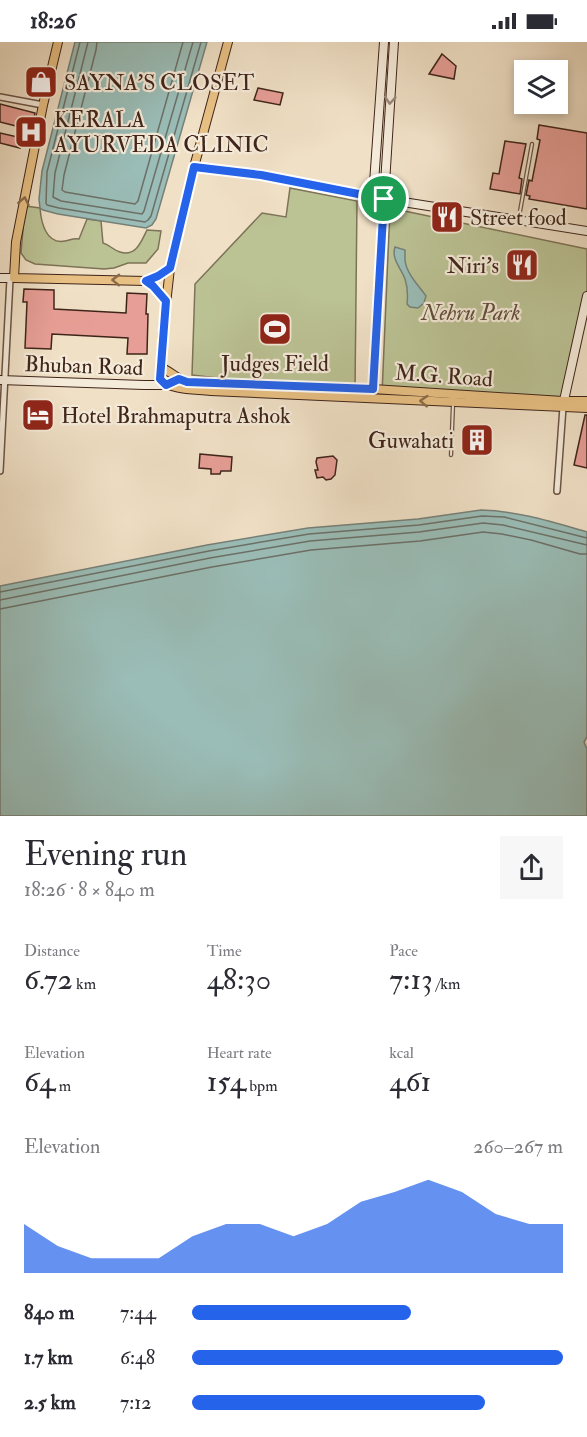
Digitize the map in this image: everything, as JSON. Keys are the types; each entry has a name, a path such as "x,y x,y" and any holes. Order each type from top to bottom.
{"main road":[{"path":"58,42 16,242 12,278 146,281 170,268"},
{"path":"228,42 194,167 170,268 160,379 166,385 178,388 211,391 453,402 563,404 587,408"},
{"path":"146,281 166,301"},
{"name":"M.G. Road","path":"160,367 170,370 179,379 187,382 373,389 563,404 587,401"}],"street":[{"path":"373,196 384,42"},
{"path":"384,199 394,42"},
{"path":"0,97 43,105"},
{"path":"194,167 261,175 384,199 587,231"},
{"path":"0,278 12,278 3,381 0,471"},
{"path":"557,490 563,404 587,296"},
{"path":"166,385 179,379"},
{"name":"Bhuban Road","path":"3,381 166,385"}],"lane":[{"path":"518,220 532,144"},
{"path":"373,389 384,199"},
{"path":"452,455 453,402"}],"green space":[{"name":"Judges Field","path":"290,188 357,201 355,390 278,385 192,375 195,284 262,213 286,217"},
{"path":"25,206 40,208 46,231 53,240 79,239 87,219 101,221 103,243 126,253 137,247 147,230 161,231 158,249 146,263 128,263 114,268 35,264 26,260 21,253"},
{"name":"Nehru Park","path":"390,208 587,249 587,291 563,401 382,394"}],"water":[{"path":"75,42 207,42 156,219 146,228 58,214 40,208 42,171"},
{"path":"395,247 405,250 408,270 426,296 424,303 418,308 407,304 407,285 395,259"},
{"path":"481,510 522,515 587,532 587,737 584,742 587,749 587,816 0,816 0,586 207,545 308,528 418,519"}],"building":[{"path":"442,54 456,66 454,79 429,74"},
{"path":"258,88 283,93 280,105 254,100"},
{"path":"0,104 35,113 32,130 0,122"},
{"path":"539,125 587,133 587,209 529,199 530,196 526,195 529,180 532,181 540,140 537,139"},
{"path":"0,133 22,138 20,148 0,143"},
{"path":"505,141 526,144 519,178 522,179 520,194 490,189 493,173 499,174"},
{"path":"24,289 54,290 54,309 126,313 127,293 147,294 147,354 127,354 128,338 52,334 51,349 25,348 27,302 23,302"},
{"path":"585,415 587,415 587,468 574,465"},
{"name":"Guwahati","path":"469,429 486,430 485,450 468,449"},
{"path":"200,454 232,457 231,471 211,474 211,469 199,468"},
{"path":"333,456 337,460 335,475 326,480 323,477 317,478 315,470 318,470 317,458"}],"place":[{"name":"SAYNA'S CLOSET","path":"41,82"},
{"name":"KERALA AYURVEDA CLINIC","path":"31,132"},
{"name":"Street food","path":"447,217"},
{"name":"Niri's","path":"522,265"},
{"name":"Judges Field","path":"275,329"},
{"name":"Hotel Brahmaputra Ashok","path":"38,415"},
{"name":"Guwahati","path":"477,440"}],"route":[{"path":"194,167 261,175 384,199 373,389 187,382 179,379 166,385 160,379 166,301 146,281 170,268 194,167"}]}
